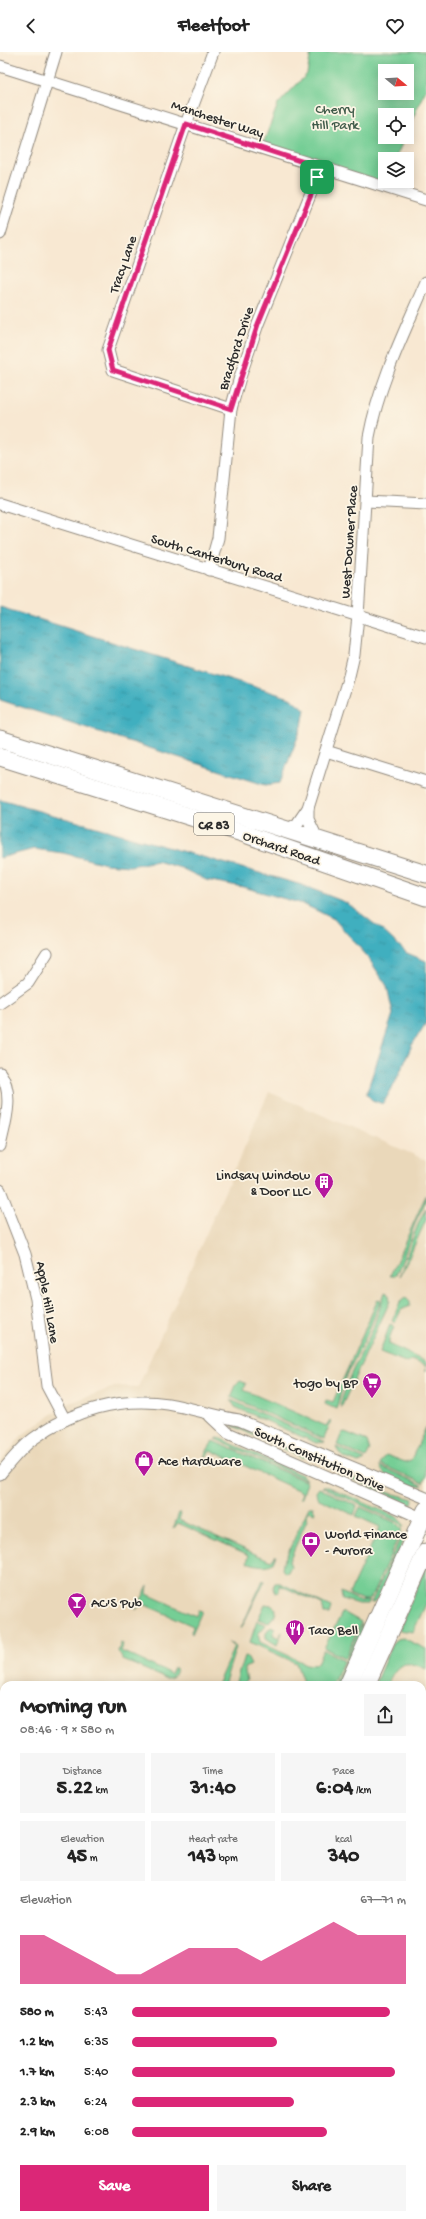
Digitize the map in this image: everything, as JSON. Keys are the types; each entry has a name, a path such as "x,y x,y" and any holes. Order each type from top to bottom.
{"main road":[{"name":"Orchard Road","path":"0,739 426,874"},
{"name":"Orchard Road","path":"0,757 245,834 426,897"},
{"path":"350,1681 425,1517"},
{"path":"368,1681 426,1552"}],"street":[{"path":"0,234 56,52"},
{"name":"Tracy Lane","path":"213,52 186,124 108,350 113,370 231,409"},
{"name":"Manchester Way","path":"0,66 426,200"},
{"name":"Bradford Drive","path":"209,570 218,538 222,511 224,463 231,409 258,324 322,168"},
{"name":"West Downer Place","path":"286,830 297,824 308,808 349,676 358,616 369,437 374,414 384,382 426,282"},
{"path":"366,500 426,504"},
{"name":"South Canterbury Road","path":"0,504 426,637"},
{"path":"326,751 426,782"},
{"name":"West Downer Place","path":"308,808 308,819 318,840"},
{"path":"0,1003 28,982 47,953"},
{"path":"0,1073 3,1077 9,1106 0,1146"},
{"name":"Apple Hill Lane","path":"0,1190 25,1254 36,1299 47,1386 65,1420"},
{"name":"South Constitution Drive","path":"0,1474 33,1439 65,1420 90,1409 132,1402 168,1404 189,1408 210,1416 239,1420 426,1498"},
{"name":"South Constitution Drive","path":"210,1416 228,1434 425,1517"}],"shaded area":[{"path":"269,1092 426,1160 426,1497 344,1681 0,1681 0,1463 22,1435 67,1404 117,1386 138,1387"},
{"path":"426,1568 426,1681 375,1681"}],"green space":[{"name":"Cherry Hill Park","path":"311,52 426,52 426,88 414,116 414,108 378,108 378,144 402,144 398,152 378,152 378,182 263,144 278,104 307,74"},
{"path":"426,1195 424,1205 416,1221 395,1276 390,1276"},
{"path":"426,1208 426,1220 399,1276 418,1224"},
{"path":"385,1292 389,1294 390,1301 341,1408 340,1404 350,1376 372,1331"},
{"path":"406,1297 410,1301 410,1306 401,1310 395,1323 392,1321 400,1302"},
{"path":"378,1299 381,1300 367,1335 347,1374 336,1409 325,1404 326,1400 333,1402"},
{"path":"390,1324 394,1326 389,1339 389,1344 426,1362 426,1366 412,1360 408,1363 380,1352"},
{"path":"241,1381 246,1384 244,1390 326,1426 330,1420 331,1421 324,1439 231,1397 237,1383"},
{"path":"231,1400 325,1442 316,1443 235,1407"},
{"path":"232,1424 276,1443 306,1451 307,1454 303,1458 231,1425"},
{"path":"426,1427 426,1476 423,1483 380,1464 386,1455 405,1462 411,1460"},
{"path":"345,1432 367,1441 370,1450 366,1458 337,1445 342,1433"},
{"path":"219,1438 302,1475 306,1480 215,1439"},
{"path":"213,1441 307,1482 302,1498 300,1498 302,1492 210,1450 206,1457 205,1454"},
{"path":"336,1447 365,1460 359,1463 342,1456"},
{"path":"380,1466 422,1486 404,1484 397,1481 386,1474"},
{"path":"338,1471 383,1491 413,1499 412,1505 338,1473"},
{"path":"322,1487 328,1487 397,1517 404,1525 403,1527 398,1522"},
{"path":"319,1488 357,1506 354,1515 317,1498 316,1492"},
{"path":"309,1507 313,1507 315,1513 309,1511 306,1518 307,1520 289,1561 291,1566 288,1572 285,1573 282,1569 283,1563"},
{"path":"360,1507 396,1523 402,1529 371,1598 363,1600 349,1594 380,1527 356,1516"},
{"path":"179,1513 181,1513 179,1520 271,1561 276,1555 273,1563 264,1566 247,1562 249,1555 178,1523 173,1529"},
{"path":"402,1534 406,1536 378,1599 371,1603"},
{"path":"426,1566 426,1604 413,1632 399,1630"},
{"path":"263,1580 264,1582 241,1629 241,1628"},
{"path":"275,1583 280,1583 331,1607 329,1614 324,1614 322,1604 279,1585 279,1592 276,1593 273,1587"},
{"path":"148,1586 147,1594 196,1616 198,1610 202,1611 192,1634 191,1632 193,1626 141,1603 136,1610"},
{"path":"341,1592 360,1601 370,1600 368,1604 358,1604 342,1599"},
{"path":"265,1604 271,1605 276,1609 275,1615 268,1623 258,1619"},
{"path":"342,1613 345,1613 361,1622 345,1658 324,1648"},
{"path":"257,1621 266,1625 258,1634 260,1642 306,1664 314,1665 317,1663 323,1650 344,1660 334,1681 303,1681 296,1663 250,1642"},
{"path":"362,1624 364,1632 343,1681 337,1681"},
{"path":"271,1627 275,1629 273,1635 279,1638 282,1632 277,1645 266,1638 266,1633"},
{"path":"403,1638 426,1649 426,1669 412,1664 402,1665 394,1672 389,1681 376,1681 393,1642 397,1639"},
{"path":"228,1642 236,1647 225,1681 219,1681 234,1647"},
{"path":"121,1643 123,1644 121,1651 171,1674 174,1668 176,1668 175,1674 170,1678 165,1678 123,1660 118,1651"},
{"path":"244,1656 247,1657 251,1665 244,1668 247,1680 236,1681"}],"water":[{"path":"0,607 290,698 305,709 302,726 280,783 265,785 0,700"},
{"path":"0,800 302,885 347,903 381,929 407,953 426,961 426,1023 412,1045 395,1083 383,1104 372,1100 366,1094 393,1014 387,986 367,956 334,919 303,904 243,887 206,880 181,868 157,861 130,866 106,864 63,853 34,849 0,858"}],"place":[{"name":"Lindsay Window & Door LLC","path":"324,1199"},
{"name":"togo by BP","path":"372,1399"},
{"name":"Ace Hardware","path":"144,1477"},
{"name":"World Finance - Aurora","path":"311,1558"},
{"name":"AC'S Pub","path":"77,1619"},
{"name":"Taco Bell","path":"295,1646"}],"route":[{"path":"186,124 322,168 317,177 248,350 231,409 132,378 113,370 108,350 186,124"}]}
